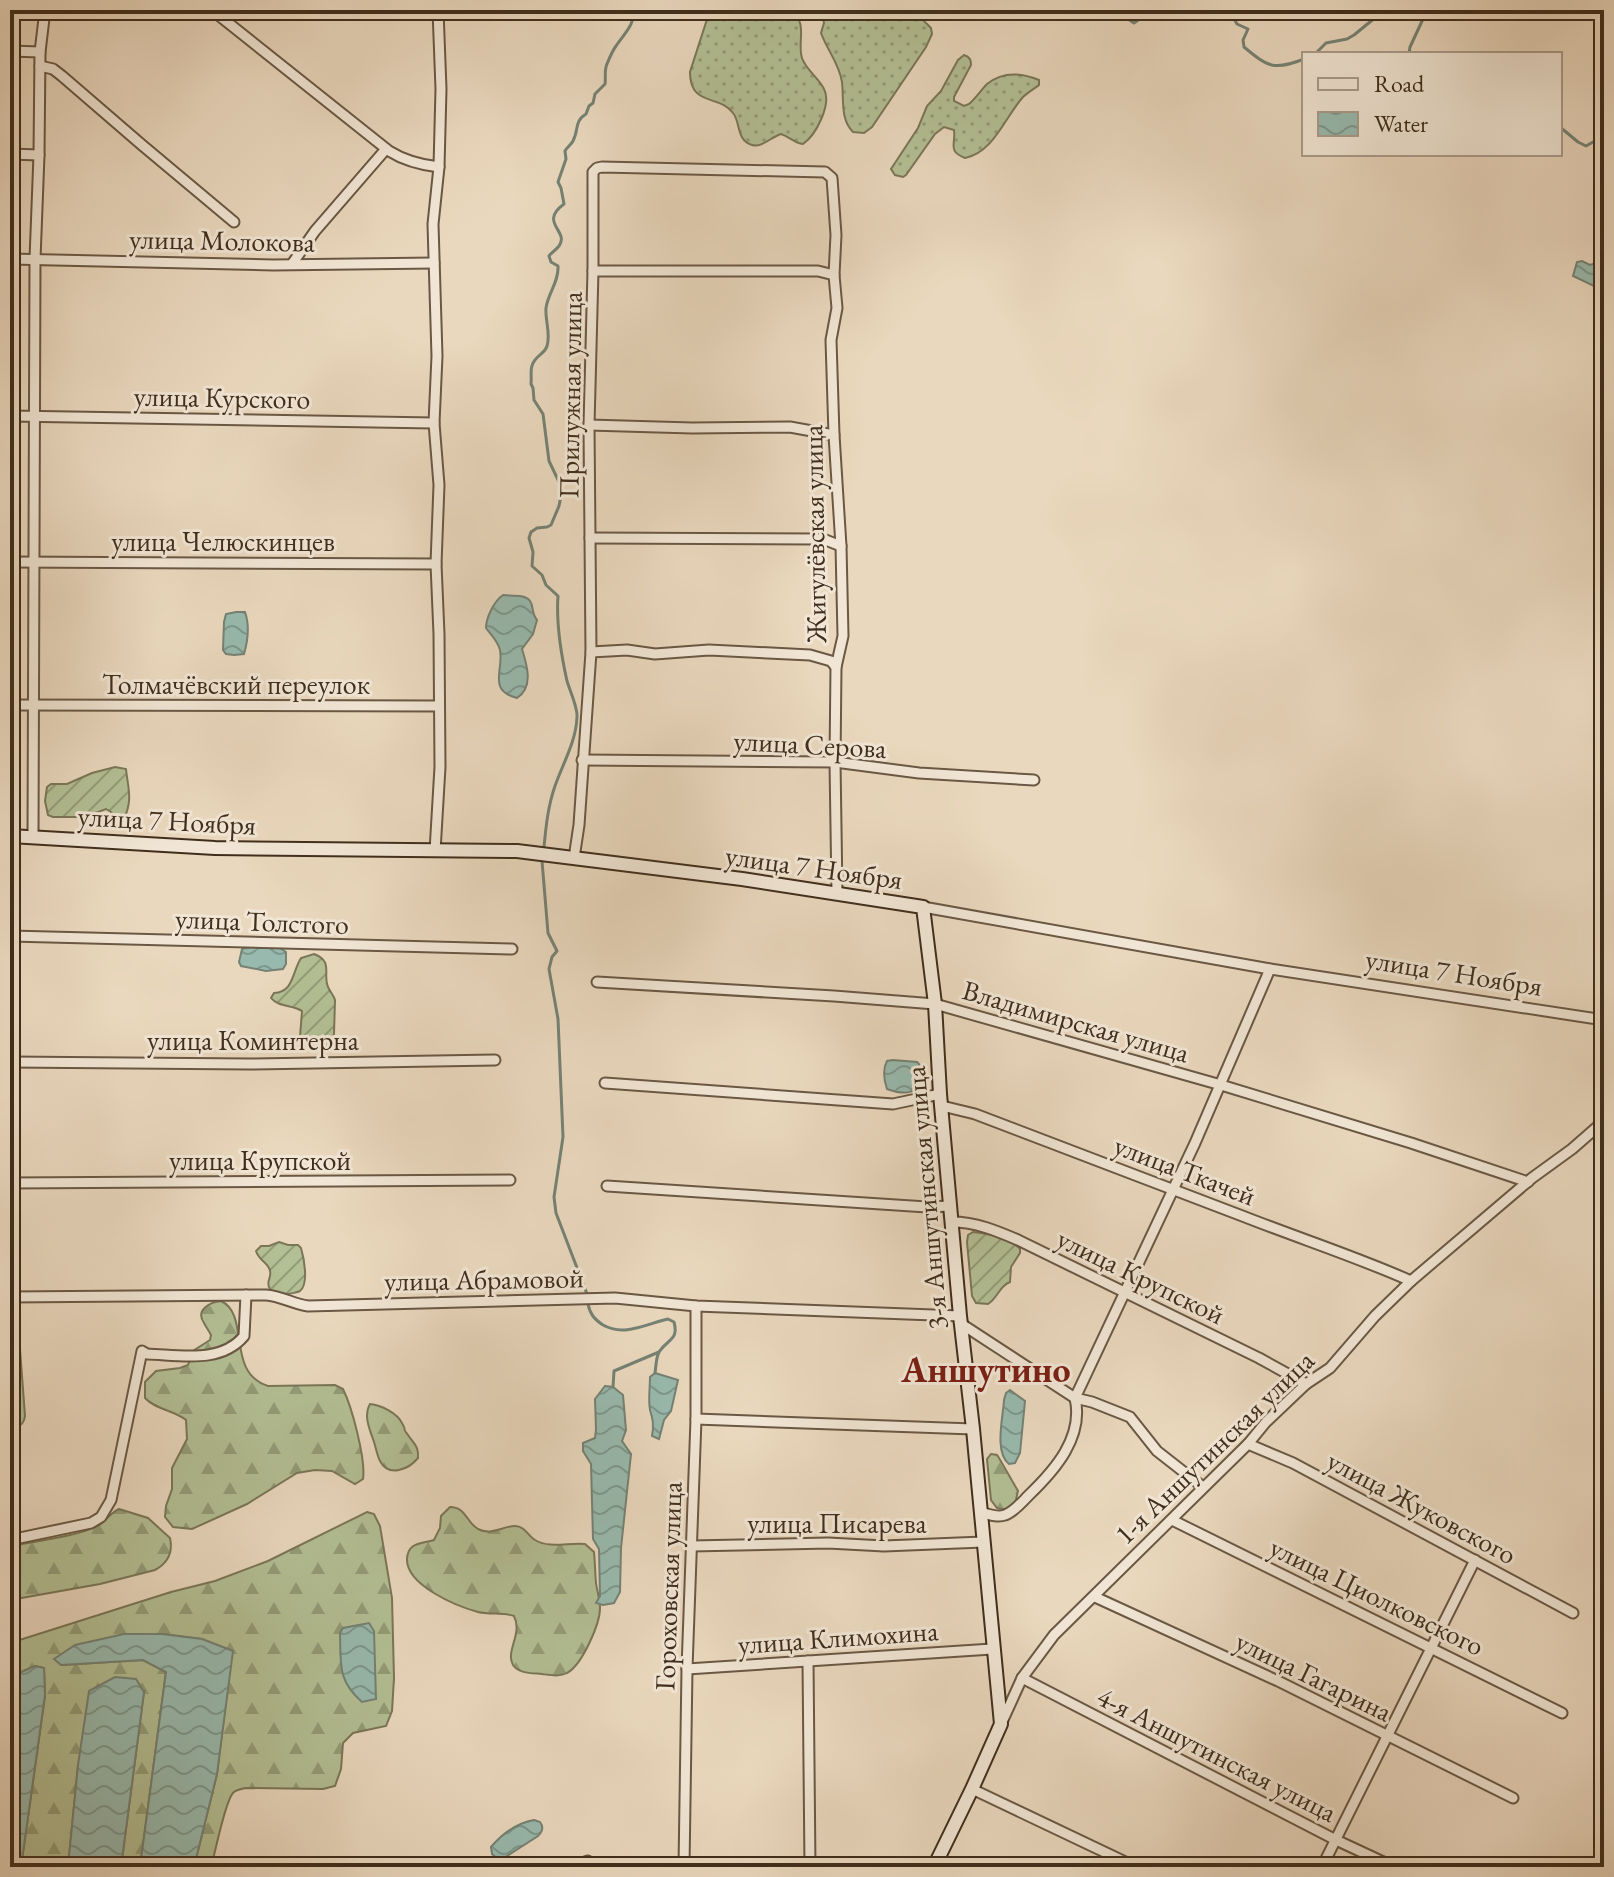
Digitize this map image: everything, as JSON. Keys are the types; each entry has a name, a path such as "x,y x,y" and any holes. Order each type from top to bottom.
{"street":[{"path":"33,837 35,259 40,52 45,10"},
{"path":"212,10 386,149 400,158 439,167"},
{"path":"435,851 440,767 436,564 439,485 434,423 437,356 433,224 439,167 441,89 438,10"},
{"path":"10,51 40,52"},
{"path":"40,66 53,69 62,76 234,222"},
{"path":"292,264 315,231 386,149"},
{"path":"10,154 39,155"},
{"name":"Прилужная улица","path":"574,858 591,652 589,425 593,172 597,168 825,172 831,175"},
{"name":"Жигулёвская улица","path":"831,175 837,308 831,340 843,636 836,667 837,893"},
{"name":"улица Молокова","path":"10,259 434,263"},
{"path":"593,271 818,271 834,275"},
{"name":"улица Курского","path":"10,416 434,423"},
{"path":"589,425 790,427 834,435"},
{"path":"590,538 823,539 841,546"},
{"name":"улица Челюскинцев","path":"10,562 436,564"},
{"path":"591,652 627,650 655,654 709,650 810,655 831,661 836,667"},
{"name":"Толмачёвский переулок","path":"10,705 439,706"},
{"name":"улица Серова","path":"582,760 835,762 919,773 1034,780"},
{"name":"улица 7 Ноября","path":"10,836 215,848 517,851 837,893 1270,969 1604,1020"},
{"name":"3-я Аншутинская улица","path":"923,907 935,1004 960,1319 1001,1724"},
{"name":"улица Толстого","path":"10,936 512,949"},
{"path":"980,1512 1005,1515 1046,1479 1061,1459 1074,1433 1079,1413 1075,1398 1221,1085 1270,969"},
{"name":"Владимирская улица","path":"597,982 935,1004 1221,1085 1528,1182"},
{"name":"улица Коминтерна","path":"10,1062 249,1064 495,1060"},
{"name":"улица Ткачей","path":"605,1083 893,1104 941,1100 1411,1281"},
{"name":"1-я Аншутинская улица","path":"934,1867 1022,1678 1054,1635 1248,1444 1266,1422 1306,1384 1330,1368 1375,1316 1411,1281 1604,1121"},
{"name":"улица Крупской","path":"10,1183 510,1180"},
{"path":"607,1186 951,1206"},
{"name":"улица Крупской","path":"952,1222 965,1222 1004,1234 1306,1384"},
{"path":"10,1540 91,1523 101,1517 111,1500 142,1351 147,1354 210,1355 232,1348 244,1336 246,1295"},
{"name":"улица Абрамовой","path":"10,1297 246,1295 276,1296 308,1306 615,1298 696,1306 960,1319"},
{"name":"Гороховская улица","path":"684,1867 696,1419 696,1306"},
{"path":"960,1319 1075,1398 1130,1417 1157,1451 1203,1487"},
{"path":"696,1419 973,1429"},
{"name":"улица Жуковского","path":"1248,1444 1293,1463 1573,1613"},
{"name":"улица Циолковского","path":"1172,1520 1562,1713"},
{"name":"улица Писарева","path":"691,1546 828,1543 884,1546 983,1542"},
{"path":"1322,1867 1475,1560"},
{"name":"улица Гагарина","path":"1095,1597 1278,1681 1513,1798"},
{"name":"улица Климохина","path":"687,1669 992,1649"},
{"path":"808,1661 810,1867"},
{"name":"4-я Аншутинская улица","path":"1022,1678 1394,1867"},
{"path":"972,1789 1136,1867"},
{"path":"571,1867 588,1861"}],"green space":[{"path":"710,10 781,10 792,11 797,16 801,27 802,58 826,95 821,119 803,144 781,134 759,145 747,143 733,113 695,90 690,72"},
{"path":"821,10 906,10 917,14 931,28 932,34 926,47 872,127 864,133 853,132 846,121 842,82 821,33 824,23"},
{"path":"964,55 970,59 971,65 954,101 964,106 999,77 1013,74 1026,76 1039,80 1039,85 1023,97 984,149 965,158 956,153 954,130 944,127 935,134 906,175 895,175 891,169 918,128 927,106 941,91"},
{"path":"115,767 126,769 129,800 124,819 119,821 106,809 85,817 48,815 45,801 47,787 51,784 67,784"},
{"path":"314,954 326,965 327,984 335,1000 334,1034 330,1045 320,1049 302,1044 302,1011 271,998 289,985 301,958"},
{"path":"973,1232 1005,1239 1020,1249 1011,1267 1010,1282 988,1304 976,1303 972,1296 967,1242 968,1235"},
{"path":"279,1242 301,1248 305,1277 300,1291 281,1294 269,1287 269,1268 256,1251 261,1246"},
{"path":"221,1301 230,1308 235,1318 242,1357 255,1379 268,1386 335,1385 343,1389 358,1434 363,1479 355,1484 332,1471 297,1473 247,1504 192,1529 173,1527 165,1517 166,1506 172,1489 172,1468 187,1439 186,1420 145,1398 145,1382 156,1371 188,1365 193,1351 210,1340 211,1335 201,1314 208,1305"},
{"path":"13,1329 19,1336 25,1416 20,1426 10,1429 10,1330"},
{"path":"370,1404 388,1410 402,1423 418,1451 418,1458 410,1466 399,1470 388,1469 380,1461 368,1423"},
{"path":"991,1454 997,1455 1018,1491 1015,1504 1006,1510 997,1508 991,1500 987,1459"},
{"path":"450,1507 459,1509 483,1531 518,1526 541,1543 585,1544 594,1552 599,1615 594,1633 573,1669 561,1675 519,1670 511,1660 517,1629 514,1616 478,1612 457,1605 423,1586 415,1577 407,1559 410,1549 434,1540 441,1516"},
{"path":"119,1509 148,1518 170,1538 168,1557 160,1567 100,1584 10,1600 10,1546 91,1529"},
{"path":"367,1512 374,1514 380,1526 392,1598 392,1711 386,1726 353,1733 343,1743 341,1769 335,1786 323,1789 245,1788 235,1791 227,1806 211,1867 194,1867 217,1774 232,1651 202,1639 162,1634 124,1634 61,1665 143,1660 166,1672 140,1867 121,1867 144,1692 78,1765 68,1867 21,1867 45,1696 44,1668 35,1666 10,1677 10,1643 215,1581 268,1561"}],"water":[{"path":"1598,257 1604,258 1604,277 1598,288 1573,276 1577,262 1590,265 1596,263"},
{"path":"503,595 528,599 537,620 533,634 522,649 527,682 517,698 499,685 500,650 486,628 491,610"},
{"path":"245,612 247,617 244,654 226,654 223,650 224,622 226,614"},
{"path":"280,948 286,952 286,964 283,969 266,971 241,966 242,949"},
{"path":"887,1061 917,1062 921,1066 923,1077 917,1089 903,1093 887,1089 884,1068"},
{"path":"655,1373 678,1380 671,1411 664,1420 659,1439 652,1436 649,1402 650,1377"},
{"path":"605,1386 613,1387 623,1395 626,1430 622,1441 631,1454 621,1548 620,1592 614,1603 603,1605 596,1603 600,1596 599,1549 593,1539 591,1464 583,1451 583,1443 595,1438 595,1399"},
{"path":"1010,1390 1025,1401 1020,1453 1015,1463 1009,1464 1004,1459 1000,1434 1004,1400"},
{"path":"369,1623 374,1631 376,1699 362,1702 344,1679 340,1633 343,1628"},
{"path":"124,1634 162,1634 202,1639 233,1651 217,1774 194,1867 140,1867 166,1672 143,1660 61,1665 54,1659 75,1645"},
{"path":"35,1666 44,1668 45,1695 21,1867 10,1867 10,1677"},
{"path":"115,1677 136,1679 144,1692 121,1867 68,1867 89,1691"},
{"path":"534,1820 542,1826 538,1836 504,1858 498,1859 492,1854 491,1847 505,1834"}],"waterway":[{"path":"544,847 551,801 572,744 577,713 561,650 558,596 532,566 531,532 551,525 561,496 560,484 549,461 543,414 534,400 531,369 548,341 546,308 558,266 551,262 549,256 561,241 554,216 564,204 558,182 566,159 565,151 573,141 578,123 593,103 595,94 605,84 606,66 631,25 633,10"},
{"path":"1123,10 1125,17 1134,23 1145,15 1146,10"},
{"path":"1229,10 1237,24 1248,29 1243,40 1244,47 1259,59 1278,66 1302,60"},
{"path":"1317,52 1326,43 1354,35 1389,10"},
{"path":"1409,52 1423,19 1420,10"},
{"path":"1562,129 1586,146 1600,138 1604,129"},
{"path":"542,861 548,933 557,951 549,969 558,1019 563,1137 554,1197 556,1213 587,1294"},
{"path":"588,1304 591,1313 603,1325 619,1330 668,1319 674,1322 675,1333 659,1352 655,1373"},
{"path":"613,1387 614,1371 659,1352"}],"district":[{"name":"Аншутино","path":"986,1369"}]}
